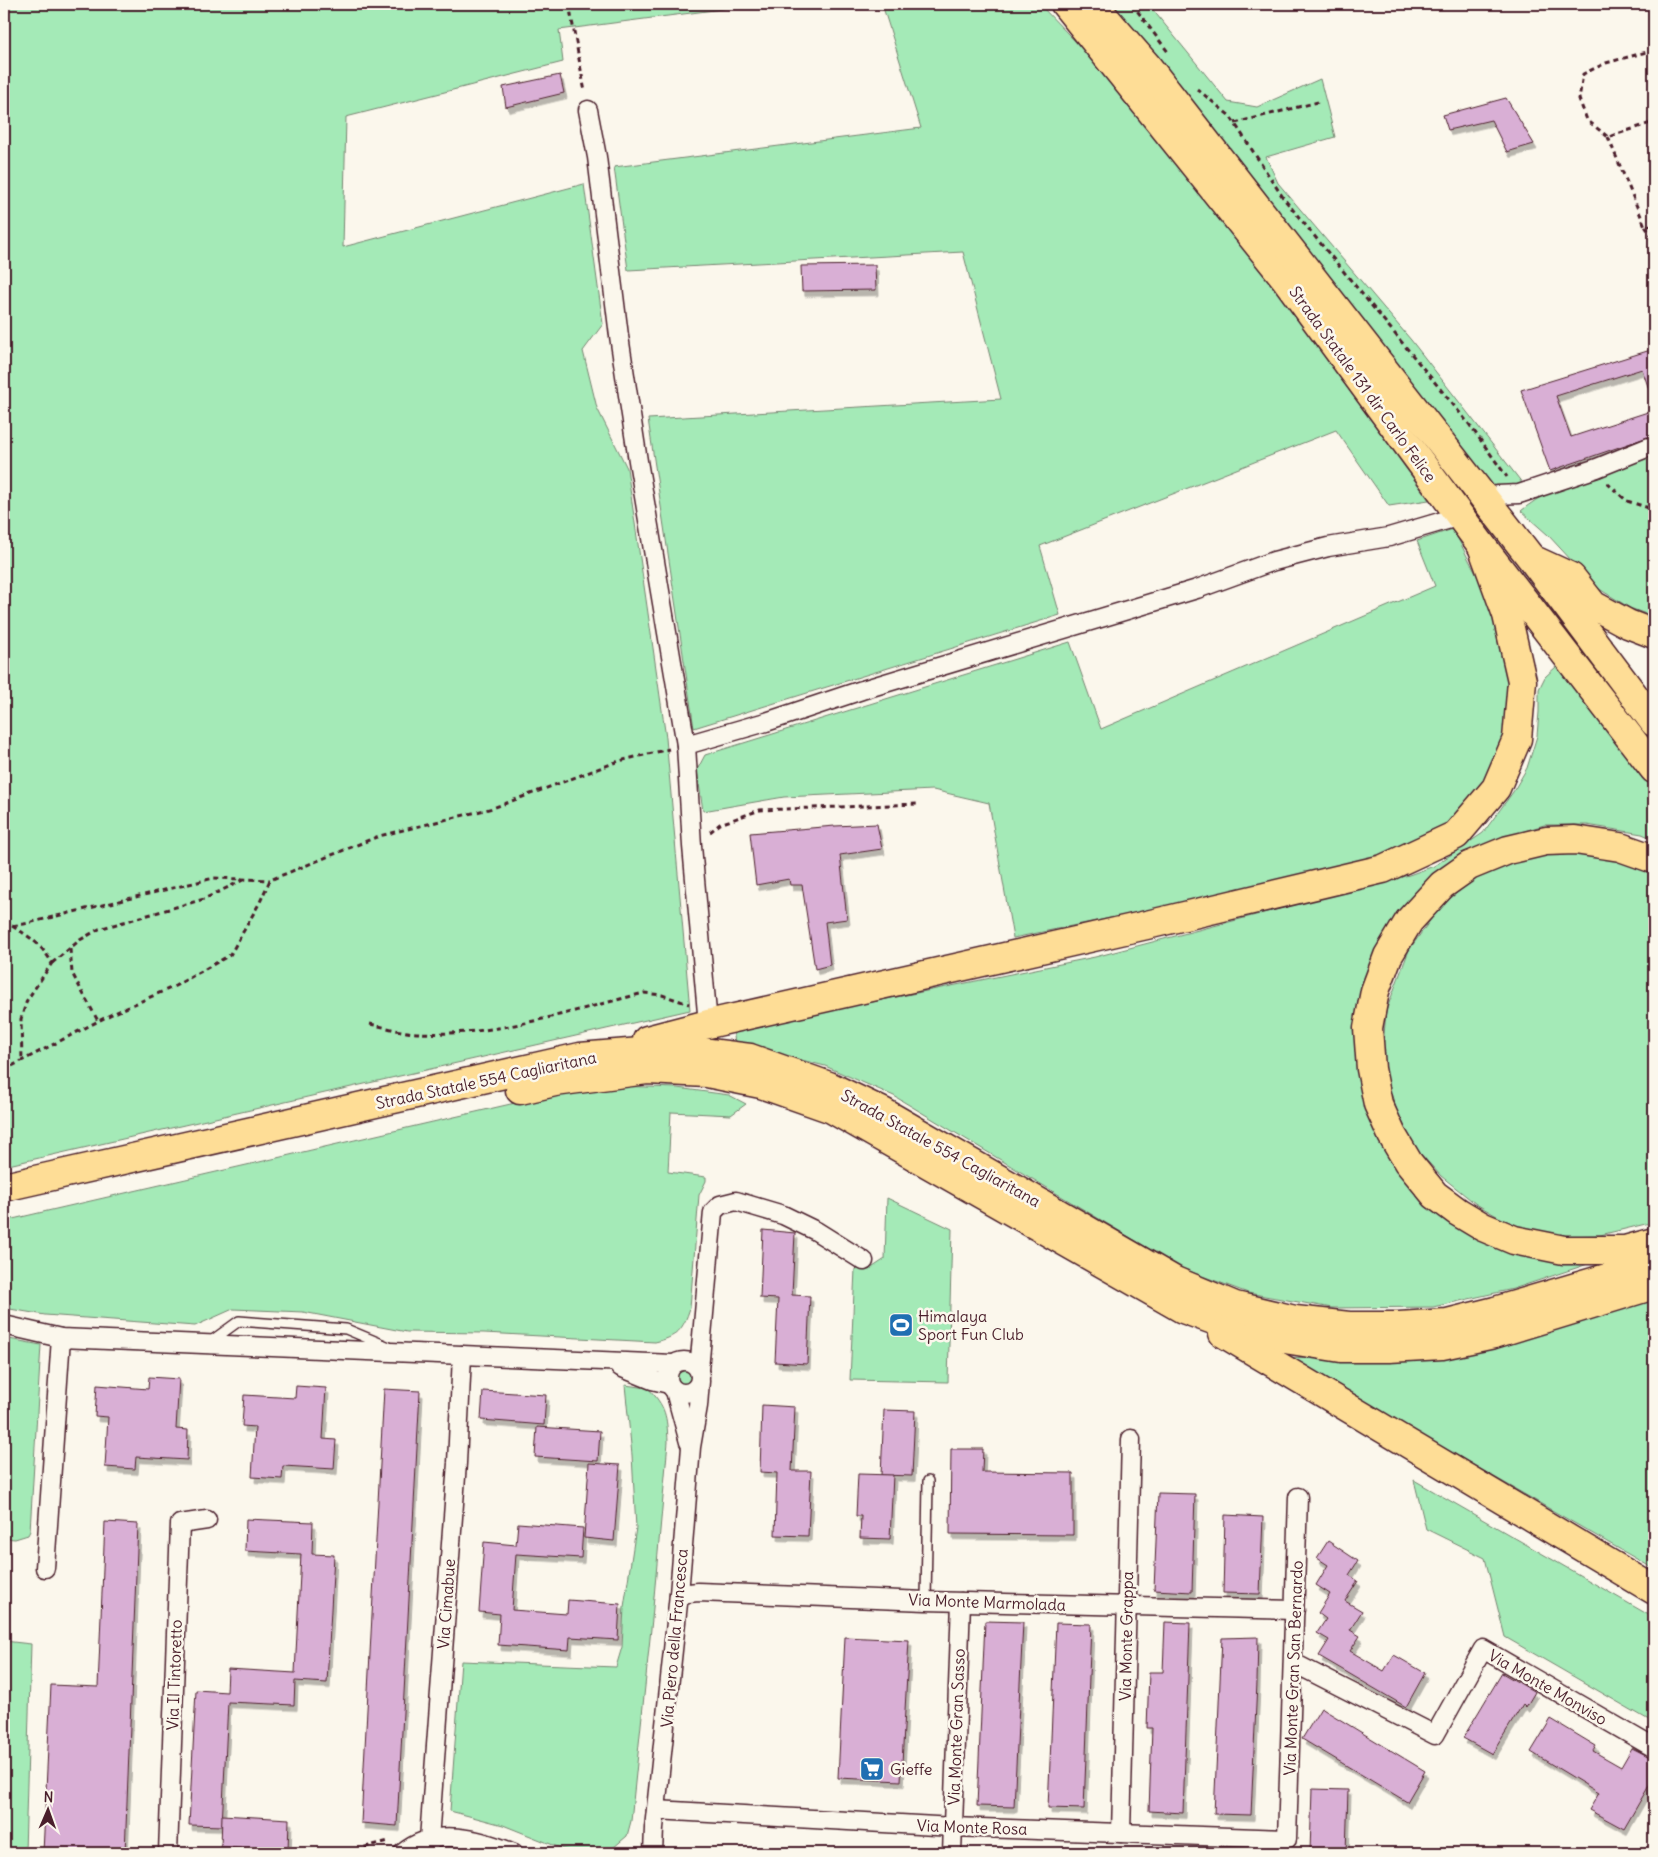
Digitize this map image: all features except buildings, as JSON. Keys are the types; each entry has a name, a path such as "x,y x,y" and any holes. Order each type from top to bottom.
{"highway":[{"name":"Strada Statale 131 dir Carlo Felice","path":"1065,4 1285,278 1482,546 1654,769"},
{"name":"Strada Statale 131 dir Carlo Felice","path":"1093,4 1148,67 1531,558 1654,722"},
{"path":"580,1057 707,1019 1142,927 1383,869 1456,835 1496,788 1517,739 1518,729 1522,681 1507,615 1482,546"},
{"path":"1531,558 1570,577 1594,605 1628,624 1654,634"},
{"path":"1654,859 1620,847 1575,840 1546,842 1508,850 1468,866 1442,885 1409,921 1388,956 1374,991 1368,1028 1370,1069 1378,1104 1392,1135 1408,1162 1435,1195 1483,1227 1514,1240 1564,1250 1625,1250 1654,1242"},
{"name":"Strada Statale 554 Cagliaritana","path":"4,1187 580,1057 677,1049 750,1058 829,1086 883,1112 1175,1281 1235,1306 1296,1320 1349,1326 1399,1326 1447,1323 1495,1311 1654,1264"},
{"name":"Strada Statale 554 Cagliaritana","path":"4,1206 554,1082 647,1070 707,1073 761,1084 832,1109 1183,1309 1238,1329 1341,1348 1442,1345 1494,1334 1654,1285"},
{"path":"1183,1309 1654,1590"}],"street":[{"path":"588,110 597,157 619,336 638,461 686,745 692,846 707,1019"},
{"path":"1498,495 1519,494 1598,468 1654,445"},
{"path":"686,745 766,722 872,687 1197,588 1274,561 1328,547 1389,537 1450,519"},
{"name":"Via Piero della Francesca","path":"653,1853 654,1828 679,1594 691,1447 698,1406 702,1323 713,1212 720,1205 736,1201 783,1215 816,1231 864,1261"},
{"name":"Via Piero della Francesca","path":"691,1447 668,1371 677,1363 702,1323"},
{"path":"4,1324 61,1338 608,1362 692,1362 700,1376 694,1390 680,1393 672,1387 608,1362"},
{"path":"45,1568 61,1338"},
{"name":"Via Cimabue","path":"428,1847 457,1463 462,1356"},
{"name":"Via Monte Grappa","path":"1121,1833 1131,1439"},
{"name":"Via Monte Gran San Bernardo","path":"1287,1839 1298,1497"},
{"name":"Via Il Tintoretto","path":"168,1853 180,1524 207,1520"},
{"name":"Via Monte Marmolada","path":"679,1594 698,1592 926,1601 1295,1610"},
{"name":"Via Monte Gran Sasso","path":"952,1853 960,1602"},
{"name":"Via Monte Monviso","path":"1294,1663 1435,1735 1483,1650 1654,1748"},
{"name":"Via Monte Rosa","path":"656,1810 953,1827 1287,1839"},
{"name":"Via Piero della Francesca","path":"639,1853 654,1828"},
{"path":"398,1846 428,1847 454,1836 491,1844 514,1853"}],"lane":[{"path":"206,1344 239,1321 346,1329 403,1353"},
{"path":"926,1601 928,1481"}],"path":[{"path":"569,4 588,110"},
{"path":"1132,4 1169,54"},
{"path":"1654,50 1606,63 1583,74 1579,99 1586,120 1608,137 1645,226 1654,240"},
{"path":"1191,84 1230,116 1284,199 1469,424 1519,494"},
{"path":"1235,123 1318,102"},
{"path":"1608,137 1654,122"},
{"path":"1645,226 1654,225"},
{"path":"1598,468 1608,486 1627,501 1649,508 1654,505"},
{"path":"4,927 214,878 270,880 379,836 493,808 618,761 686,745"},
{"path":"692,846 720,824 760,810 919,804"},
{"path":"22,1061 21,1019 27,1000 52,963 70,948 80,940 99,930 204,899 245,879"},
{"path":"4,1070 98,1021 175,986 230,955 260,902 270,880"},
{"path":"12,926 32,938 46,953 52,963"},
{"path":"70,948 72,973 98,1021"},
{"path":"370,1024 418,1033 486,1031 520,1025 644,993 662,995 684,1002 707,1019"},
{"path":"363,1853 362,1848 398,1846"}],"green space":[{"path":"4,4 761,4 559,30 563,62 346,117 343,247 584,184 603,324 583,351 597,408 627,468 666,738 690,1010 4,1166"},
{"path":"882,4 1039,4 1101,68 1265,275 1429,500 1389,506 1336,430 1040,546 1060,615 694,728 648,419 1001,399 963,252 628,270 614,167 921,128"},
{"path":"1108,4 1148,4 1228,102 1257,107 1320,79 1335,137 1266,157 1278,183 1411,340 1523,484 1492,491"},
{"path":"1654,452 1654,617 1630,608 1596,587 1548,535 1521,511 1551,491 1568,483"},
{"path":"1453,529 1487,595 1513,663 1509,744 1458,824 1382,858 1184,903 1013,938 989,803 933,790 784,797 703,811 697,770 705,755 1070,642 1101,729 1435,586 1417,541"},
{"path":"1557,666 1567,667 1654,779 1654,839 1642,834 1587,825 1544,825 1499,839 1467,855 1404,911 1367,971 1358,1001 1356,1022 1427,1198 1594,1262 1513,1289 1433,1307 1332,1308 1248,1293 1181,1268 894,1096 825,1066 735,1043 733,1030 1095,957 1409,875 1434,866 1483,833 1513,792 1527,768 1537,736 1539,689 1545,677"},
{"path":"1573,846 1654,870 1654,1222 1600,1235 1563,1236 1514,1226 1476,1204 1441,1176 1417,1150 1398,1114 1388,1084 1383,1048 1386,1011 1409,950 1439,908 1476,877 1517,857"},
{"path":"616,1086 677,1088 729,1095 746,1104 731,1115 671,1112 668,1172 706,1177 706,1181 699,1195 690,1308 682,1327 669,1338 655,1342 484,1333 407,1332 303,1312 233,1309 195,1326 45,1315 4,1308 4,1221 554,1094"},
{"name":"Himalaya Sport Fun Club","path":"887,1198 952,1229 948,1382 850,1380 855,1269 870,1269 885,1259"},
{"path":"1654,1297 1654,1569 1286,1357 1393,1361"},
{"path":"4,1338 41,1345 30,1531 28,1535 15,1539 4,1538"},
{"path":"685,1365 694,1369 693,1387 681,1390 672,1376 676,1368"},
{"path":"625,1385 648,1388 659,1401 667,1425 668,1442 652,1619 631,1821 627,1836 613,1848 597,1852 579,1853 563,1849 503,1825 450,1811 461,1661 616,1667 622,1647 624,1607 636,1528 632,1455"},
{"path":"1414,1480 1654,1618 1654,1723 1505,1637 1485,1558 1426,1529"},
{"path":"4,1641 31,1644 25,1853 4,1853"}],"place":[{"name":"Himalaya Sport Fun Club","path":"901,1325"},
{"name":"Gieffe","path":"872,1769"}]}
